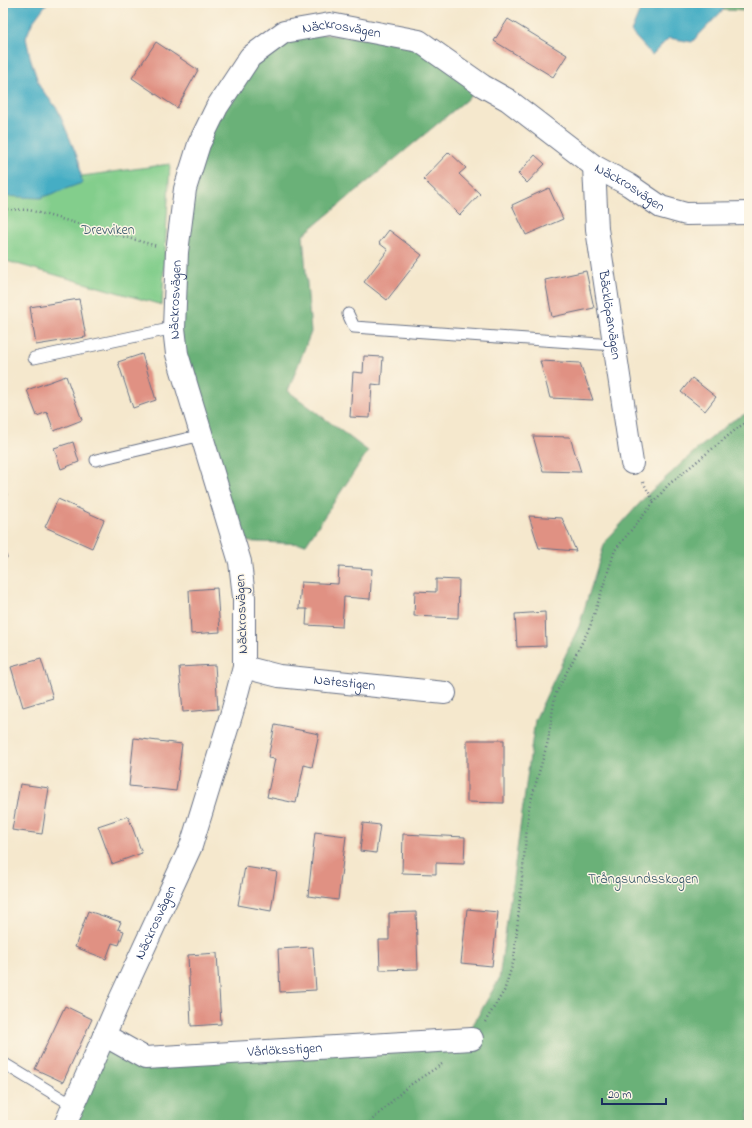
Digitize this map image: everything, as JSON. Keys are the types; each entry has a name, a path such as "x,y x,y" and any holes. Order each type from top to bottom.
{"street":[{"name":"Näckrosvägen","path":"70,1116 104,1035 191,846 233,709 244,667 244,597 240,562 177,354 174,328 177,252 185,189 198,144 217,107 250,57 284,32 330,24 419,41 483,86 508,100 594,166 629,185 661,207 686,214 749,213"},
{"name":"Bäcklöparvägen","path":"594,166 597,229 632,463"},
{"name":"Natestigen","path":"244,667 279,676 445,693"},
{"name":"Vårlöksstigen","path":"104,1035 145,1058 472,1039"}],"lane":[{"path":"348,314 354,327 614,345"},
{"path":"34,358 174,328"},
{"path":"96,460 202,435"},
{"path":"3,1062 70,1116"}],"path":[{"path":"3,209 29,210 177,252"},
{"path":"472,1039 480,1031 504,991 514,960 529,807 548,741 555,695 590,627 615,550 668,485 739,427 749,422"},
{"path":"367,1125 407,1087 444,1062"}],"green space":[{"path":"724,3 749,3 749,11 723,10"},
{"name":"Drevviken","path":"3,32 75,177 170,164 162,305 3,260"},
{"path":"284,32 419,41 483,86 303,235 311,332 288,391 368,451 306,544 234,541 177,354 177,252 217,107"},
{"name":"Trångsundsskogen","path":"749,412 749,1125 65,1125 104,1035 145,1058 465,1039 499,979 535,720 579,626 605,542 648,494 694,452 732,421"}],"water":[{"name":"Drevviken","path":"3,3 47,3 32,23 26,38 31,61 40,87 58,110 79,161 82,183 40,198 3,196"},
{"path":"643,3 724,3 723,10 692,42 669,38 652,55 631,32"}],"building":[{"path":"508,19 567,55 553,77 494,41"},
{"path":"156,42 198,70 177,108 132,78"},
{"path":"449,152 466,168 459,174 480,194 460,215 423,179"},
{"path":"535,155 545,164 527,183 518,174"},
{"path":"549,188 563,219 526,235 512,205"},
{"path":"389,230 422,255 387,300 364,282 388,250 379,243"},
{"path":"586,271 594,308 552,317 545,280"},
{"path":"79,299 86,337 36,345 30,307"},
{"path":"142,354 156,400 133,408 118,362"},
{"path":"364,356 383,357 381,385 372,384 370,418 350,417 353,372 363,373"},
{"path":"540,361 580,363 593,400 550,398"},
{"path":"66,376 82,420 54,431 47,412 37,416 27,390"},
{"path":"692,378 716,397 705,411 681,392"},
{"path":"533,436 570,437 581,472 543,471"},
{"path":"73,442 79,462 61,469 54,448"},
{"path":"3,483 7,495 3,496"},
{"path":"58,499 104,520 92,548 45,527"},
{"path":"529,516 562,518 576,551 539,548"},
{"path":"3,544 7,558 3,559"},
{"path":"339,567 372,569 370,599 344,597 342,627 306,625 307,609 299,609 301,582 338,584"},
{"path":"436,579 459,580 458,618 414,616 415,591 436,592"},
{"path":"217,588 220,632 191,634 189,590"},
{"path":"545,612 546,646 517,647 515,614"},
{"path":"41,659 53,698 23,707 11,667"},
{"path":"215,665 218,709 183,712 179,667"},
{"path":"275,725 319,734 312,767 304,765 296,803 267,797 275,759 268,758"},
{"path":"134,738 182,744 176,791 129,786"},
{"path":"467,740 504,740 504,803 467,802"},
{"path":"20,784 49,788 42,834 12,830"},
{"path":"128,816 142,853 112,864 98,826"},
{"path":"363,823 380,825 376,853 360,851"},
{"path":"315,832 346,836 338,900 308,896"},
{"path":"403,834 465,837 464,864 436,863 436,874 402,873"},
{"path":"245,867 277,872 271,911 238,905"},
{"path":"467,909 498,912 492,966 461,963"},
{"path":"88,911 121,922 118,929 124,931 119,945 112,943 106,959 75,947"},
{"path":"416,912 418,969 380,970 379,940 389,940 389,913"},
{"path":"313,947 316,990 280,992 278,949"},
{"path":"217,953 221,1024 191,1026 188,955"},
{"path":"65,1006 92,1019 63,1082 35,1069"}]}
